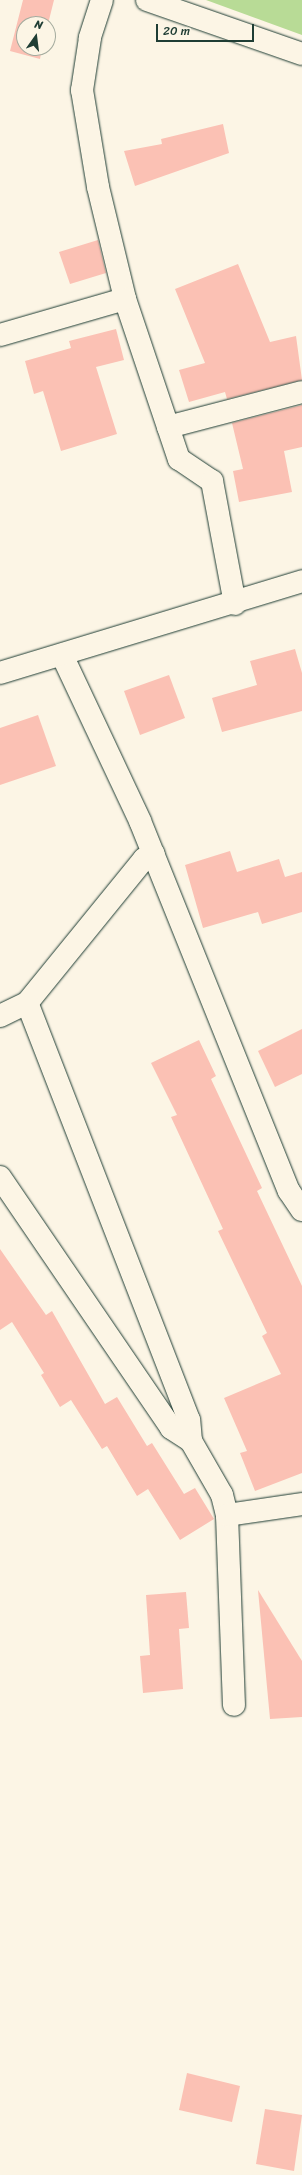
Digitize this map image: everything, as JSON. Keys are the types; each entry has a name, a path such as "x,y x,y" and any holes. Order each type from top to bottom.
{"street":[{"path":"102,0 90,38 82,90 98,187 125,299 179,459 212,481 235,604"},
{"path":"147,0 302,54"},
{"path":"0,335 125,299"},
{"path":"168,427 302,392"},
{"path":"0,673 235,604 302,581"},
{"path":"62,655 154,854 289,1191 302,1210"},
{"path":"0,1016 27,1003 144,859 154,854"},
{"path":"27,1003 190,1420 191,1442"},
{"path":"0,1177 171,1428 191,1442 222,1496 227,1515 234,1705"},
{"path":"227,1515 302,1504"}],"green space":[{"path":"206,0 302,0 302,35"}],"building":[{"path":"23,0 54,0 50,16 19,16"},
{"path":"16,27 16,53 10,51"},
{"path":"29,56 41,56 40,59"},
{"path":"223,124 229,153 135,186 124,151 162,144 161,139"},
{"path":"98,240 106,273 70,284 59,252"},
{"path":"238,264 270,342 296,336 302,380 227,399 225,392 189,402 179,370 205,363 175,289"},
{"path":"116,329 124,360 96,367 117,434 61,451 43,391 34,394 25,361 71,348 69,341"},
{"path":"302,405 302,447 284,451 292,492 239,502 233,471 243,469 232,423"},
{"path":"295,649 302,673 302,711 222,732 212,698 257,685 250,661"},
{"path":"169,675 185,718 140,735 124,691"},
{"path":"38,715 56,766 0,785 0,728"},
{"path":"230,851 237,872 279,859 285,877 302,872 302,912 262,924 258,912 203,928 185,865"},
{"path":"302,1029 302,1074 275,1087 258,1051"},
{"path":"199,1040 216,1076 211,1079 262,1188 257,1191 302,1286 302,1473 255,1491 240,1453 247,1451 224,1398 281,1374 262,1336 267,1333 218,1231 223,1229 171,1117 177,1115 151,1063"},
{"path":"0,1249 46,1315 52,1311 105,1404 117,1397 147,1446 152,1443 184,1494 195,1488 214,1519 180,1540 148,1489 137,1496 107,1446 102,1449 71,1400 60,1407 41,1375 44,1373 12,1322 0,1330"},
{"path":"258,1590 302,1661 302,1717 270,1719"},
{"path":"186,1592 189,1628 179,1629 183,1689 143,1693 140,1656 150,1655 146,1595"},
{"path":"187,2073 240,2086 232,2122 179,2110"},
{"path":"265,2109 302,2115 294,2171 256,2164"}]}
